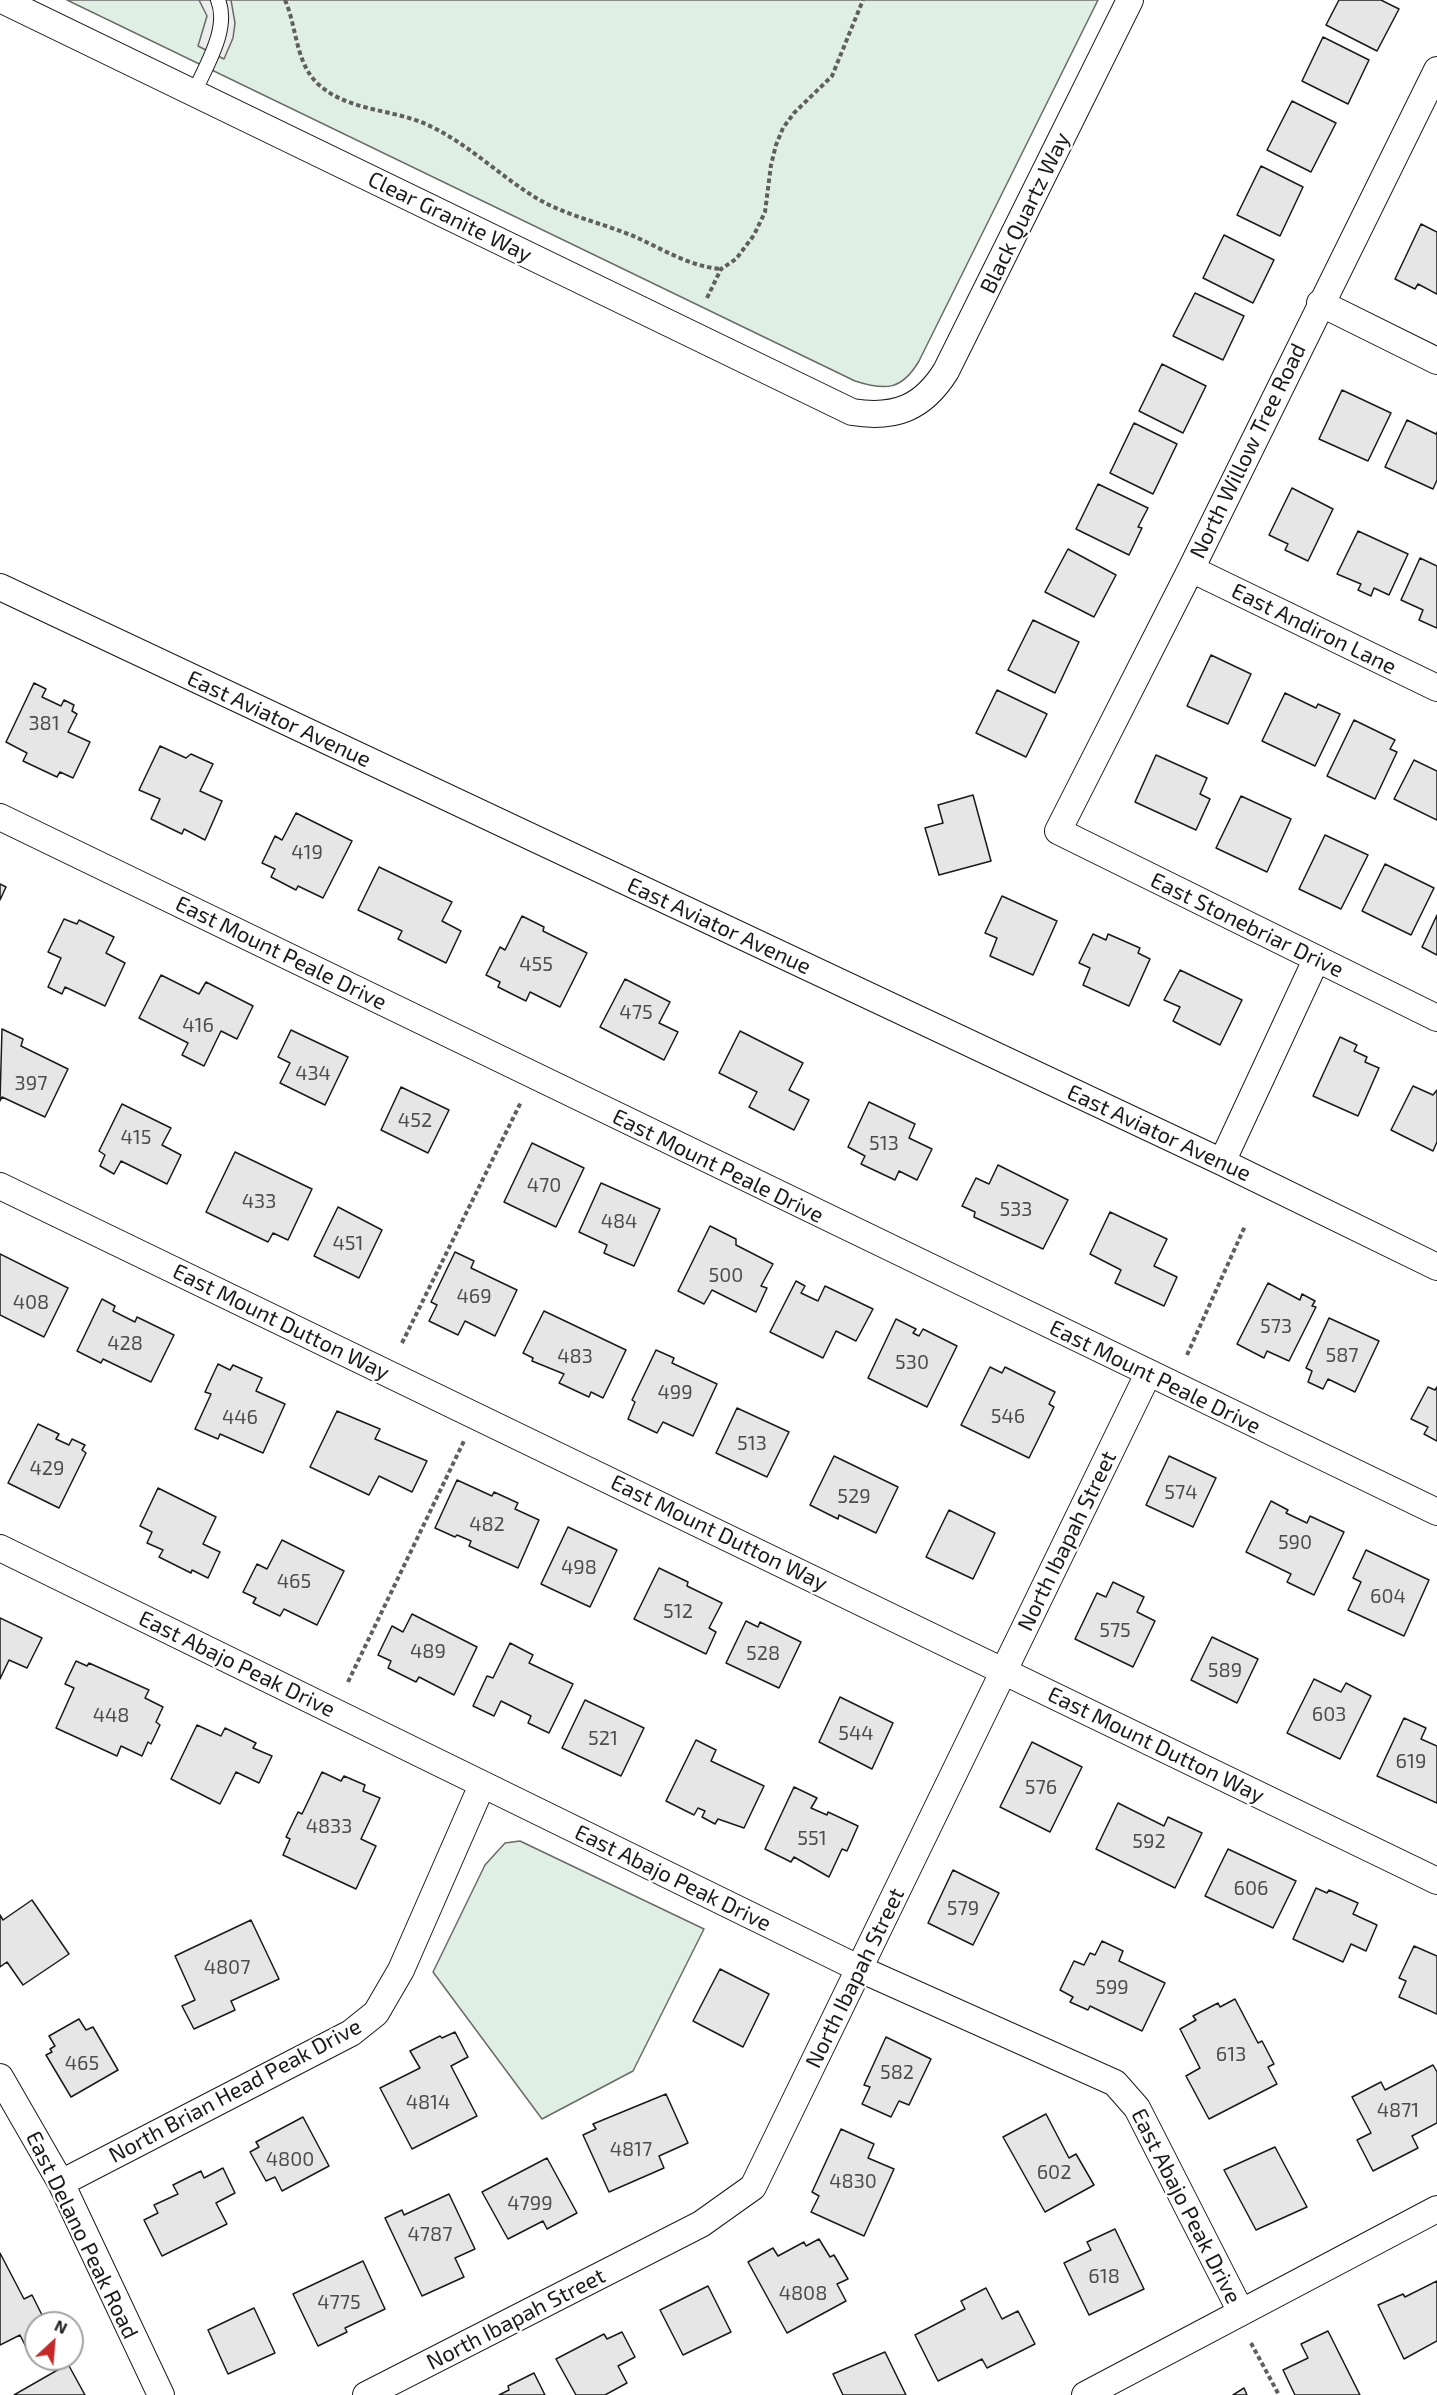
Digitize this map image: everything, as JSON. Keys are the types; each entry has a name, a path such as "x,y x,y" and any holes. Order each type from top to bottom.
{"street":[{"name":"Clear Granite Way","path":"2,0 852,412 869,415 902,410"},
{"name":"Black Quartz Way","path":"902,410 928,395 946,371 1130,0"},
{"name":"North Willow Tree Road","path":"1058,831 1191,569 1320,303 1437,70"},
{"path":"1320,303 1437,361"},
{"name":"East Andiron Lane","path":"1191,569 1437,688"},
{"name":"East Aviator Avenue","path":"0,587 1222,1162 1437,1267"},
{"name":"East Mount Peale Drive","path":"0,817 1437,1512"},
{"name":"East Stonebriar Drive","path":"1058,831 1437,1018"},
{"path":"1222,1162 1316,960"},
{"name":"East Mount Dutton Way","path":"0,1186 1437,1881"},
{"name":"North Ibapah Street","path":"366,2395 701,2224 753,2187 1148,1374"},
{"name":"East Abajo Peak Drive","path":"0,1548 860,1969 1115,2083 1137,2108 1241,2312"},
{"name":"North Brian Head Peak Drive","path":"61,2183 351,2032 376,2013 401,1970 482,1785"},
{"name":"East Delano Peak Road","path":"0,2077 61,2183 161,2395"},
{"path":"1085,2395 1437,2209"}],"lane":[{"path":"194,93 220,29 221,17 218,0"}],"path":[{"path":"285,0 303,63 312,78 335,96 355,106 406,116 431,126 463,144 540,200 631,235 692,262 721,269"},
{"path":"707,298 721,269 736,259 754,235 765,212 771,165 783,128 794,113 832,76 863,0"},
{"path":"402,1343 521,1102"},
{"path":"1186,1355 1245,1226"},
{"path":"348,1682 464,1441"},
{"path":"1251,2343 1279,2395"}],"green space":[{"path":"67,0 1098,0 919,361 906,378 892,386 884,387 855,381"},
{"path":"520,1841 704,1929 633,2071 542,2119 433,1972 485,1865 505,1843"}],"shaded area":[{"path":"199,0 231,0 235,23 233,38 224,59 198,46 207,16"}],"building":[{"path":"1339,0 1381,0 1399,9 1377,51 1326,25"},
{"path":"1323,37 1369,60 1348,104 1302,81"},
{"path":"1292,101 1336,123 1311,172 1267,150"},
{"path":"1261,166 1303,187 1280,236 1237,215"},
{"path":"1421,224 1437,232 1437,294 1418,284 1415,289 1395,279"},
{"path":"1224,235 1274,260 1253,303 1203,278"},
{"path":"1195,293 1244,316 1223,360 1173,336"},
{"path":"1162,364 1206,386 1183,433 1139,411"},
{"path":"1342,390 1391,413 1368,461 1319,439"},
{"path":"1407,420 1436,434 1437,432 1437,480 1433,489 1385,467"},
{"path":"1134,423 1177,444 1153,494 1110,473"},
{"path":"1098,484 1148,508 1138,527 1142,528 1129,555 1076,529"},
{"path":"1292,488 1333,509 1308,561 1285,550 1288,544 1269,535"},
{"path":"1358,531 1408,554 1389,595 1374,588 1371,596 1358,590 1361,584 1337,574"},
{"path":"1068,549 1116,575 1094,617 1045,592"},
{"path":"1420,558 1437,566 1437,628 1419,620 1423,610 1401,600"},
{"path":"1033,620 1079,642 1055,693 1008,670"},
{"path":"1211,655 1251,674 1228,724 1187,706"},
{"path":"34,683 46,689 42,697 61,706 64,700 74,705 72,711 77,714 68,732 90,742 73,778 60,772 57,777 23,761 27,753 6,742"},
{"path":"997,690 1047,714 1026,757 976,733"},
{"path":"1285,693 1316,708 1318,704 1340,714 1315,766 1262,741"},
{"path":"1354,720 1395,740 1390,749 1397,752 1375,799 1327,776"},
{"path":"160,746 186,758 191,754 213,764 200,791 222,801 205,840 184,829 182,834 151,819 160,799 139,790"},
{"path":"1156,755 1207,778 1200,794 1210,799 1196,830 1135,802"},
{"path":"1414,760 1437,771 1437,820 1394,799"},
{"path":"973,795 991,861 939,875 925,828 943,823 938,805"},
{"path":"1241,796 1291,819 1267,872 1216,848"},
{"path":"296,813 352,841 323,898 298,886 296,890 271,877 275,869 262,863 275,836 282,840"},
{"path":"1325,835 1368,855 1341,909 1299,889"},
{"path":"1385,864 1434,888 1411,935 1362,911"},
{"path":"379,867 452,902 442,921 461,931 446,963 398,939 402,931 358,910"},
{"path":"0,884 6,887 0,900"},
{"path":"1002,896 1057,921 1033,975 990,956 997,938 985,933"},
{"path":"1437,915 1437,955 1422,947"},
{"path":"522,916 544,927 543,931 587,953 560,1007 530,992 526,1001 498,987 500,982 486,975 500,947 505,950"},
{"path":"64,919 77,924 79,920 114,937 106,953 125,963 105,1006 65,987 62,994 48,987 61,958 48,952"},
{"path":"1093,934 1106,940 1108,934 1140,948 1138,953 1150,959 1129,1006 1083,985 1090,968 1079,963"},
{"path":"1180,970 1242,1000 1220,1045 1173,1021 1180,1007 1164,1000"},
{"path":"161,975 199,994 206,982 253,1006 237,1039 221,1031 204,1066 182,1055 188,1043 139,1018"},
{"path":"625,979 670,1002 659,1023 678,1032 664,1060 600,1027"},
{"path":"2,1029 23,1039 21,1046 68,1069 45,1117 2,1097 0,1101"},
{"path":"291,1030 348,1057 325,1105 280,1083 290,1063 278,1057"},
{"path":"740,1031 803,1063 789,1090 809,1100 794,1130 749,1107 757,1092 719,1073"},
{"path":"1340,1037 1357,1045 1354,1051 1367,1057 1365,1062 1379,1068 1358,1116 1313,1096"},
{"path":"1413,1086 1433,1095 1437,1090 1437,1142 1433,1151 1391,1130"},
{"path":"401,1087 449,1110 428,1153 381,1130"},
{"path":"869,1102 915,1124 909,1138 932,1149 917,1180 899,1171 895,1180 861,1164 865,1156 848,1147"},
{"path":"122,1104 171,1128 162,1145 181,1155 167,1184 121,1161 114,1174 100,1166 105,1155 99,1151"},
{"path":"532,1143 584,1168 556,1227 504,1202"},
{"path":"235,1152 312,1189 288,1240 273,1233 268,1242 206,1212"},
{"path":"998,1165 1068,1200 1043,1249 974,1217 975,1212 962,1206 976,1178 989,1184"},
{"path":"601,1183 660,1209 634,1266 604,1253 607,1245 579,1232"},
{"path":"338,1207 382,1230 359,1278 314,1256"},
{"path":"1110,1212 1167,1239 1154,1266 1177,1277 1164,1306 1115,1283 1121,1270 1090,1254"},
{"path":"710,1226 736,1239 736,1245 773,1264 761,1286 767,1288 756,1312 712,1290 704,1304 678,1291"},
{"path":"455,1252 474,1261 471,1268 517,1290 495,1336 465,1321 458,1335 429,1321 437,1305 431,1302"},
{"path":"0,1254 68,1288 44,1337 0,1315"},
{"path":"796,1281 805,1286 801,1293 818,1301 825,1286 873,1309 856,1341 836,1331 823,1358 770,1332"},
{"path":"1268,1283 1300,1300 1302,1294 1315,1301 1312,1306 1316,1307 1289,1361 1267,1351 1264,1358 1237,1344"},
{"path":"102,1299 115,1306 113,1311 135,1322 137,1317 174,1335 151,1382 103,1359 101,1363 77,1351"},
{"path":"544,1311 626,1350 603,1398 591,1392 589,1397 559,1383 564,1374 532,1361 533,1358 523,1353"},
{"path":"1329,1318 1379,1341 1355,1392 1328,1379 1323,1389 1308,1382 1312,1371 1306,1368"},
{"path":"896,1319 916,1329 913,1333 919,1336 923,1329 957,1346 927,1407 868,1378"},
{"path":"656,1350 674,1358 672,1363 717,1384 693,1436 663,1422 657,1433 628,1419 635,1402 632,1400"},
{"path":"218,1364 230,1370 233,1365 262,1378 256,1391 285,1404 263,1453 220,1434 218,1439 195,1429 211,1394 205,1392"},
{"path":"990,1367 1002,1373 1005,1367 1055,1392 1049,1404 1054,1407 1029,1458 961,1425"},
{"path":"1428,1387 1435,1390 1437,1387 1437,1441 1424,1434 1428,1427 1411,1419"},
{"path":"737,1408 789,1432 767,1477 716,1453"},
{"path":"337,1411 380,1429 375,1439 427,1461 412,1492 379,1476 369,1495 310,1467"},
{"path":"38,1424 59,1434 56,1439 69,1445 72,1439 85,1445 82,1450 86,1453 59,1508 8,1483"},
{"path":"834,1456 898,1487 876,1533 839,1515 838,1519 810,1505"},
{"path":"1169,1456 1216,1478 1193,1527 1146,1505"},
{"path":"457,1480 492,1496 494,1492 518,1503 515,1509 539,1520 518,1568 469,1546 471,1541 435,1528"},
{"path":"158,1488 216,1517 203,1544 220,1552 208,1578 192,1570 191,1573 159,1557 163,1550 147,1543 152,1532 140,1526"},
{"path":"1271,1501 1288,1510 1286,1513 1307,1523 1310,1516 1344,1532 1314,1595 1287,1582 1291,1574 1246,1552"},
{"path":"949,1510 995,1533 973,1579 926,1557"},
{"path":"568,1527 617,1550 590,1607 541,1584"},
{"path":"282,1540 344,1571 317,1625 284,1609 280,1616 253,1603 256,1598 243,1592 257,1564 267,1569"},
{"path":"1366,1550 1429,1580 1404,1636 1348,1610 1361,1582 1353,1578"},
{"path":"659,1568 688,1582 687,1586 722,1603 709,1628 716,1632 706,1654 634,1619"},
{"path":"1113,1582 1144,1597 1137,1612 1155,1621 1133,1667 1075,1639 1097,1593 1106,1597"},
{"path":"412,1614 477,1647 454,1695 419,1677 416,1682 388,1668 391,1661 378,1655 392,1626 403,1632"},
{"path":"0,1618 42,1638 27,1668 9,1660 0,1679"},
{"path":"746,1621 758,1627 760,1622 801,1642 779,1688 726,1663"},
{"path":"1212,1637 1258,1659 1237,1703 1191,1680"},
{"path":"510,1643 533,1655 529,1663 573,1684 549,1733 528,1723 531,1716 501,1701 494,1716 473,1706 487,1676 493,1678"},
{"path":"76,1661 87,1666 89,1663 149,1690 145,1698 163,1707 156,1722 160,1725 151,1744 148,1742 142,1756 121,1746 117,1756 56,1728 74,1688 65,1684"},
{"path":"1314,1679 1341,1692 1346,1683 1371,1696 1340,1759 1287,1733"},
{"path":"840,1697 893,1723 872,1769 819,1742"},
{"path":"585,1700 644,1728 621,1776 562,1748"},
{"path":"1404,1718 1426,1728 1421,1739 1437,1746 1437,1803 1377,1776"},
{"path":"197,1725 221,1736 225,1728 256,1743 253,1748 272,1756 259,1783 236,1772 220,1804 171,1779"},
{"path":"696,1740 716,1750 711,1761 764,1786 744,1828 718,1819 715,1824 702,1817 705,1811 698,1808 694,1815 666,1801"},
{"path":"1032,1742 1082,1767 1050,1832 1000,1807"},
{"path":"322,1772 341,1781 344,1776 365,1785 363,1791 380,1798 361,1839 376,1846 356,1889 283,1855 290,1839 286,1837 298,1812 302,1814"},
{"path":"794,1787 817,1798 811,1808 827,1815 828,1812 858,1826 847,1851 842,1849 829,1877 794,1857 791,1862 765,1849"},
{"path":"1118,1803 1164,1826 1168,1817 1202,1833 1175,1888 1096,1849"},
{"path":"1228,1849 1296,1881 1273,1928 1205,1896"},
{"path":"953,1870 999,1893 973,1945 928,1923"},
{"path":"1316,1888 1327,1893 1329,1890 1358,1903 1353,1914 1377,1925 1366,1951 1351,1944 1343,1962 1293,1939"},
{"path":"32,1900 69,1954 23,1985 7,1962 0,1967 0,1915 3,1920"},
{"path":"251,1920 279,1979 231,2001 235,2010 194,2029 182,2006 195,2000 175,1956"},
{"path":"1102,1941 1123,1951 1119,1961 1165,1983 1142,2031 1090,2006 1088,2010 1070,2002 1073,1997 1060,1990 1074,1961 1084,1965 1090,1953 1095,1955"},
{"path":"1414,1946 1437,1956 1437,2014 1399,1997 1406,1981 1399,1978"},
{"path":"720,1969 769,1994 743,2047 693,2021"},
{"path":"1235,1999 1258,2043 1262,2041 1274,2064 1268,2067 1277,2084 1209,2119 1186,2076 1200,2068 1180,2029 1196,2020 1193,2016 1218,2003 1220,2007"},
{"path":"79,2019 86,2030 93,2027 118,2070 71,2097 46,2055 52,2052 50,2049 55,2046 49,2036"},
{"path":"455,2032 468,2057 451,2066 477,2116 412,2149 380,2088 420,2068 410,2051 440,2036 442,2038"},
{"path":"886,2037 931,2059 909,2105 899,2101 891,2117 862,2104 870,2087 864,2085"},
{"path":"1433,2065 1437,2072 1437,2123 1412,2136 1418,2148 1373,2171 1357,2140 1371,2133 1352,2097 1381,2082 1385,2090"},
{"path":"666,2094 688,2143 659,2156 664,2168 609,2192 583,2135 596,2129 593,2124"},
{"path":"1046,2114 1069,2158 1076,2154 1094,2185 1045,2212 1003,2137"},
{"path":"303,2117 329,2166 282,2191 275,2177 266,2181 250,2152 259,2147 256,2142"},
{"path":"841,2129 874,2144 868,2158 894,2169 864,2236 811,2212 819,2196 812,2192"},
{"path":"1275,2147 1307,2207 1256,2230 1224,2170"},
{"path":"547,2158 577,2213 547,2229 543,2221 508,2239 482,2192"},
{"path":"223,2168 235,2193 216,2203 227,2224 162,2256 144,2220 158,2213 154,2205 178,2194 173,2185 201,2171 204,2178"},
{"path":"449,2194 475,2249 455,2258 464,2277 422,2296 385,2218 402,2210 404,2215"},
{"path":"1115,2229 1144,2289 1089,2315 1064,2263 1091,2250 1087,2242"},
{"path":"819,2239 830,2257 834,2255 848,2279 837,2284 846,2301 787,2333 748,2262 773,2248 778,2256 804,2242 806,2246"},
{"path":"0,2253 24,2299 32,2295 40,2311 24,2311 24,2343 20,2335 0,2345"},
{"path":"363,2261 385,2309 345,2328 347,2332 318,2346 293,2294"},
{"path":"1437,2281 1437,2341 1404,2359 1378,2305 1403,2294 1405,2297"},
{"path":"708,2286 731,2332 683,2355 660,2310"},
{"path":"986,2288 1002,2319 1018,2311 1035,2344 987,2368 982,2359 938,2381 915,2335 965,2309 961,2301"},
{"path":"254,2308 275,2353 228,2374 208,2330"},
{"path":"1328,2331 1360,2395 1295,2395 1283,2370 1308,2358 1301,2344"},
{"path":"622,2332 635,2357 618,2366 627,2383 605,2395 576,2395 556,2359 604,2334 607,2339"},
{"path":"885,2352 906,2395 843,2395 833,2374"},
{"path":"56,2371 72,2371 85,2395 14,2395"},
{"path":"534,2373 545,2395 499,2395 509,2390 508,2386"},
{"path":"1244,2388 1247,2395 1233,2395"}]}
